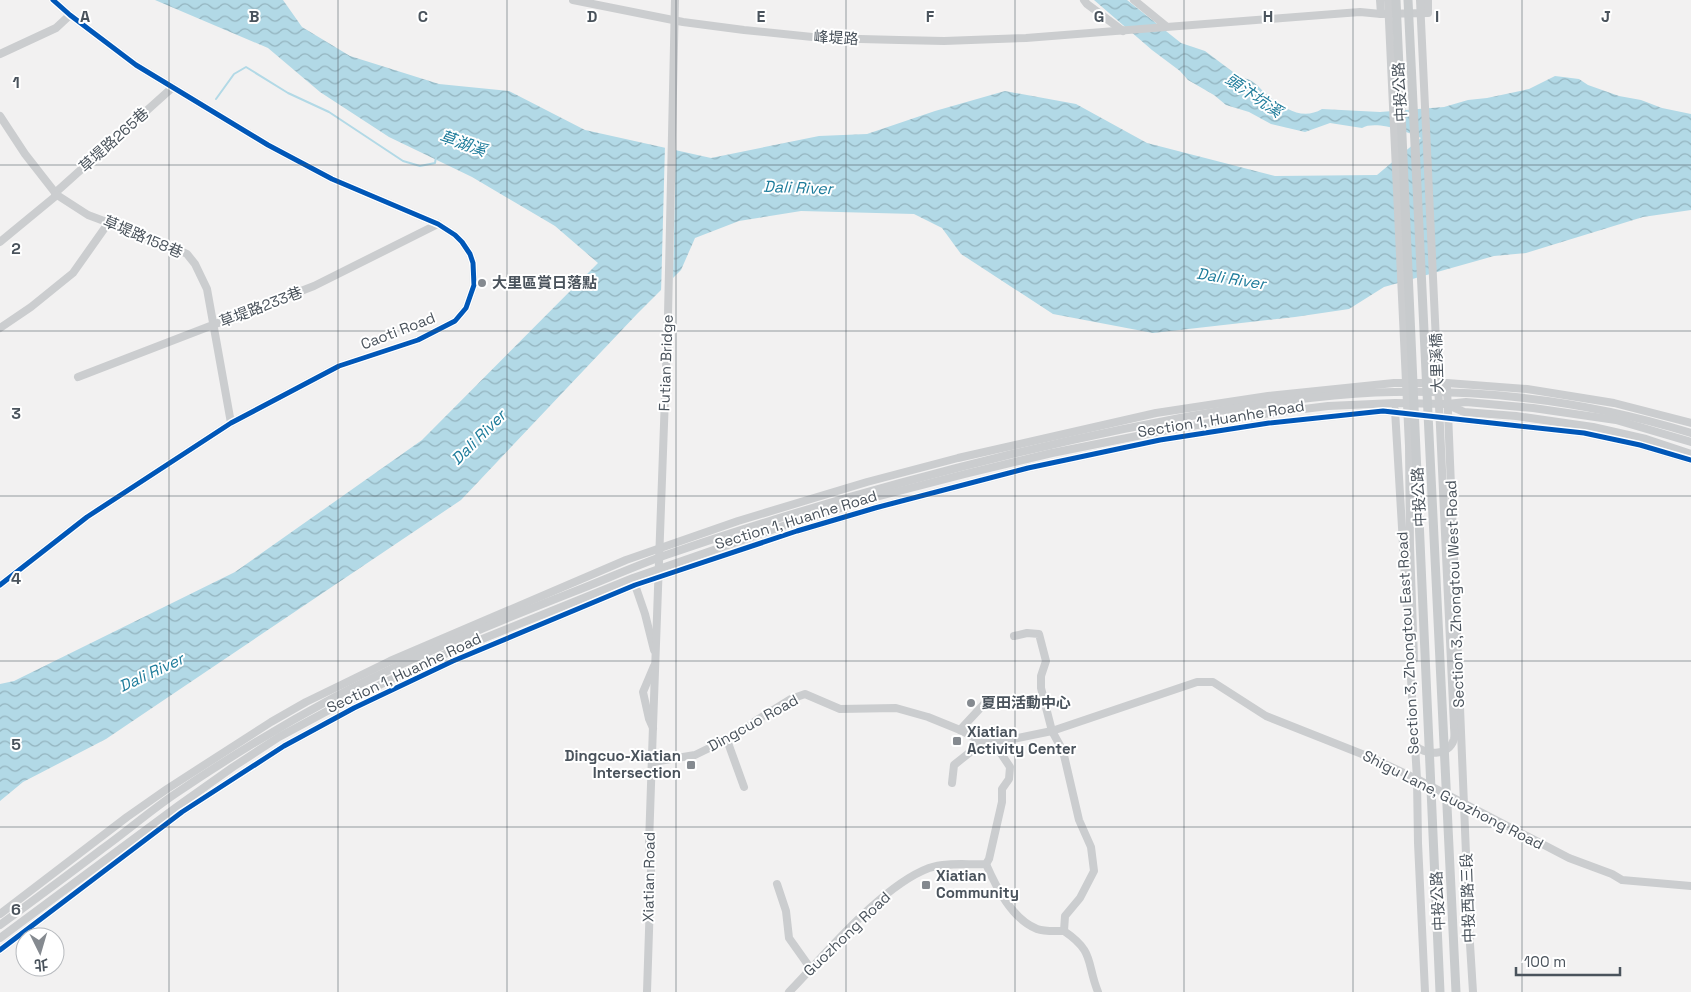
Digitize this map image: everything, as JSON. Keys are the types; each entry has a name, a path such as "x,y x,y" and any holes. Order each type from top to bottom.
{"main road":[{"name":"中投公路","path":"1396,0 1440,992"},
{"name":"中投公路","path":"1408,0 1456,992"}],"street":[{"name":"Caoti Road","path":"0,585 87,517 231,423 339,366 418,340 456,322 466,308 474,285 473,263 470,254 462,242 438,224 332,179 268,145 136,65 53,0"},
{"name":"峰堤路","path":"573,0 684,22 822,38 944,41 1123,31"},
{"name":"Futian Bridge","path":"653,727 667,325 675,0"},
{"path":"1084,0 1123,31 1166,26 1360,12 1381,14 1428,13 1428,0"},
{"path":"1134,0 1166,26"},
{"path":"1380,0 1381,14"},
{"path":"1388,0 1409,446 1414,659 1411,695"},
{"name":"大里溪橋","path":"1420,0 1454,726"},
{"path":"0,54 56,28 70,15"},
{"name":"草堤路265巷","path":"0,242 56,194 172,87"},
{"name":"草堤路158巷","path":"0,116 25,154 56,194 88,214 172,246 187,254 195,264 207,289 231,423"},
{"path":"0,328 31,307 73,273 109,222"},
{"name":"草堤路233巷","path":"78,377 314,286 438,224"},
{"name":"Section 1, Huanhe Road","path":"0,914 167,789 223,752 306,702 390,661 626,560 738,521 867,482 1028,442 1156,413 1268,396 1394,383 1447,383 1527,389 1614,403 1691,423"},
{"name":"Section 3, Zhongtou East Road","path":"1394,383 1417,779 1418,853 1425,992"},
{"name":"Section 3, Zhongtou West Road","path":"1447,383 1464,804"},
{"name":"Section 1, Huanhe Road","path":"0,926 172,796 244,749 322,704 424,654 521,612 630,569 718,538 850,497 959,467 1125,428 1277,402 1348,394 1394,392 1447,393 1570,403 1644,418 1691,433"},
{"name":"Section 1, Huanhe Road","path":"0,938 178,806 279,738 344,702 445,654 783,526 876,497 1052,453 1162,431 1256,415 1328,406 1466,402 1533,408 1616,420 1691,442"},
{"name":"Section 1, Huanhe Road","path":"1447,404 1464,412 1516,416 1593,426 1646,439 1691,454"},
{"name":"Section 1, Huanhe Road","path":"0,950 182,812 284,746 354,708 453,661 634,582 875,508 1028,468 1160,440 1269,422 1373,412 1584,433 1640,445 1691,460"},
{"path":"626,560 654,647 655,666 643,692 653,727"},
{"path":"1014,636 1027,633 1039,634 1046,661 1041,676 1041,688 1052,730 1063,750 1079,820 1091,847 1094,871 1080,898 1065,916 1064,931"},
{"name":"Shigu Lane, Guozhong Road","path":"1052,730 1197,682 1213,682 1266,716 1372,758 1417,779 1569,858 1612,874 1622,880 1691,886"},
{"name":"Dingcuo Road","path":"653,762 695,755 738,734 791,698 805,694 840,709 896,708 960,730 983,742 994,743"},
{"path":"960,730 984,704"},
{"path":"1414,744 1423,752 1444,751 1451,745 1454,738 1454,726"},
{"path":"1454,726 1462,756"},
{"name":"Xiatian Road","path":"647,992 653,727"},
{"path":"1052,730 994,743 1010,767 1009,779 1002,789 1002,802 989,859 986,864 1000,894 1027,924 1038,929 1064,931 1079,941 1087,953 1098,992"},
{"path":"727,740 744,787"},
{"path":"952,783 954,766 983,742"},
{"name":"中投西路三段","path":"1464,804 1473,992"},
{"name":"Guozhong Road","path":"789,992 861,917 886,895 906,881 929,868 947,865 986,864"},
{"path":"777,884 786,911 789,938 811,969"}],"water":[{"path":"155,0 283,0 302,27 350,56 439,84 509,91 585,130 711,158 819,136 867,134 935,111 1005,91 1076,104 1147,143 1275,176 1377,175 1421,138 1400,130 1375,125 1362,128 1330,123 1305,132 1271,124 1249,112 1226,105 1214,95 1188,80 1180,71 1152,50 1094,0 1127,0 1181,43 1205,51 1241,78 1252,81 1279,104 1300,113 1307,114 1322,109 1380,112 1444,107 1468,100 1529,89 1555,76 1579,79 1588,85 1619,96 1691,114 1691,210 1643,217 1526,253 1494,256 1384,287 1349,309 1153,333 1053,314 961,254 942,228 914,214 801,211 739,221 695,238 681,270 461,500 106,739 23,782 0,801 0,684 14,681 235,572 422,440 598,263 555,226 472,177 389,137 320,92 268,48"}],"pier":[{"path":"665,145 676,148 673,282 661,294"}],"waterway":[{"path":"216,99 234,74 246,67 288,93 329,112 403,161 420,166 435,163 436,157"}],"cycle path":[{"path":"0,585 87,517 231,423 339,366 418,340 455,321 466,308 474,285 473,263 470,254 455,235 438,224 332,179 268,145 136,65 53,0"},
{"path":"0,950 182,812 284,746 354,708 453,661 635,585 797,531 875,508 1028,468 1160,440 1269,423 1383,411 1584,433 1640,445 1691,460"}],"place":[{"name":"大里區賞日落點","path":"482,283"},
{"name":"夏田活動中心","path":"971,703"},
{"name":"Xiatian Activity Center","path":"957,741"},
{"name":"Dingcuo-Xiatian Intersection","path":"691,765"},
{"name":"Xiatian Community","path":"926,885"}],"water label":[{"name":"頭汴坑溪","path":"1254,95"},
{"name":"草湖溪","path":"463,143"},
{"name":"Dali River","path":"798,187"},
{"name":"Dali River","path":"1231,278"},
{"name":"Dali River","path":"478,437"},
{"name":"Dali River","path":"151,672"}]}
